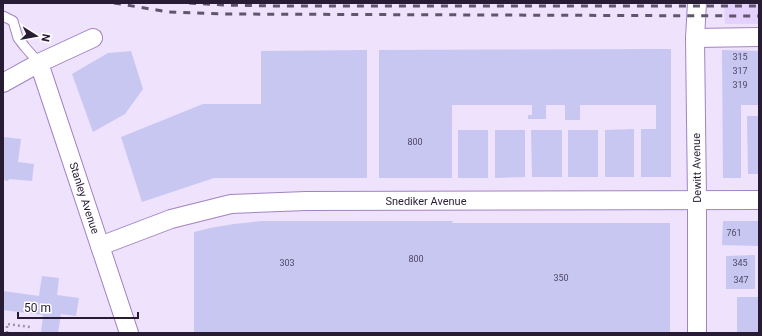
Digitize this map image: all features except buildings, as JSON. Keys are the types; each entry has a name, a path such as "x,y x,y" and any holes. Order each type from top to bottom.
{"street":[{"name":"Dewitt Avenue","path":"697,3 695,38 697,333"},
{"path":"695,38 759,37"},
{"path":"3,84 39,63 93,38"},
{"name":"Stanley Avenue","path":"39,63 130,333"},
{"name":"Snediker Avenue","path":"100,246 171,219 231,204 314,201 759,200"}],"lane":[{"path":"3,16 13,21 18,38 39,63"}],"path":[{"path":"7,333 8,324 30,327"}],"shaded area":[{"path":"724,3 759,3 759,24 725,24"}],"railway":[{"path":"114,3 169,12 224,14 759,16"},
{"path":"189,3 277,6 759,6"}]}
